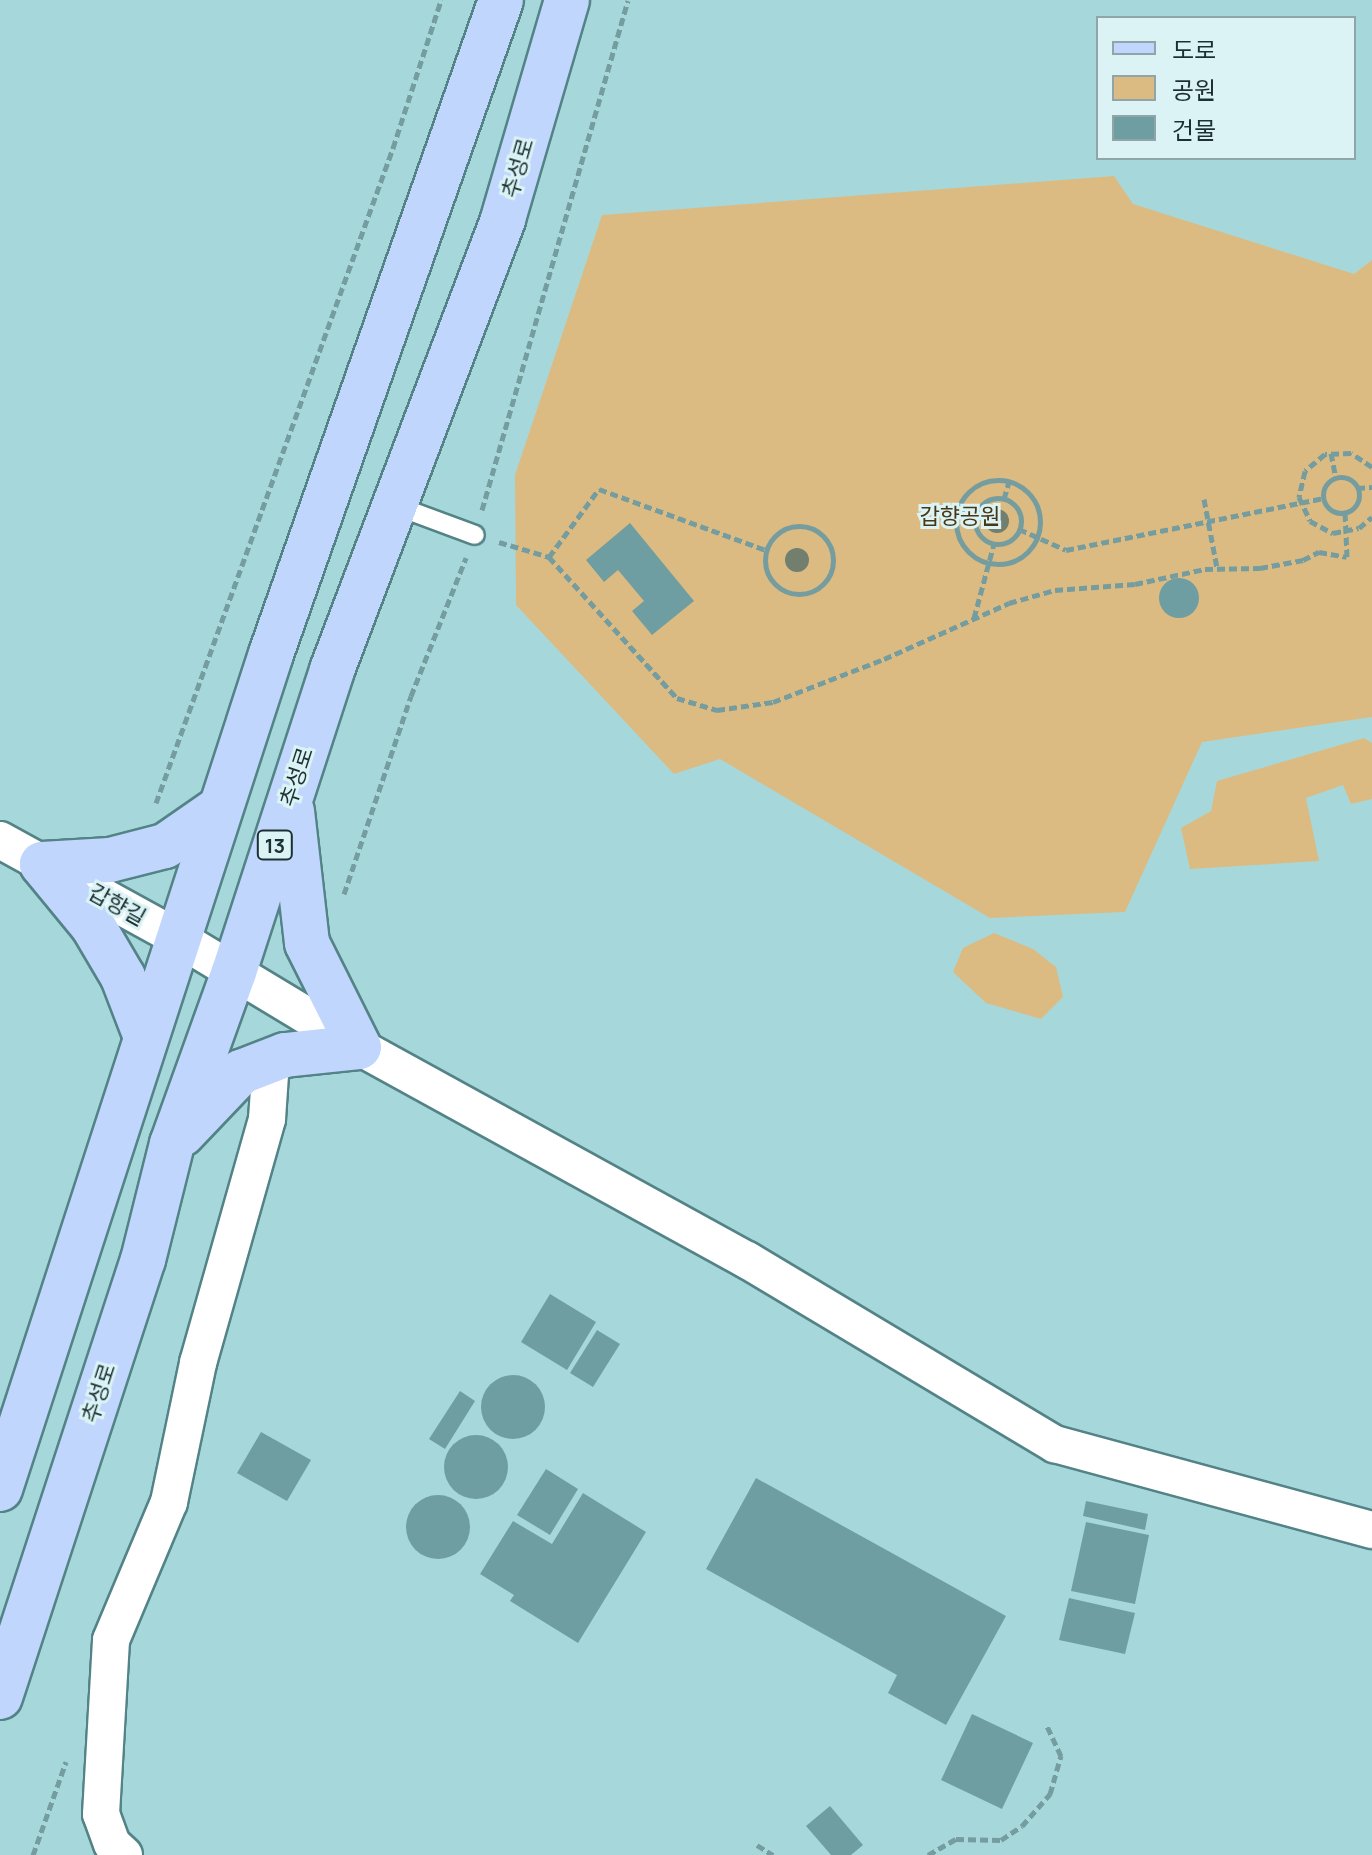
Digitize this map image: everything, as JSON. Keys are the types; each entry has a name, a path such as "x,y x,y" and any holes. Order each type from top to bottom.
{"main road":[{"path":"0,1489 220,808 501,0"},
{"name":"추성로","path":"0,1697 143,1260 172,1144 234,972 332,670 503,219 567,0"},
{"path":"172,1144 241,1072 285,1055 359,1047 307,943 290,797"},
{"path":"42,864 110,860 165,846 220,808"},
{"path":"42,864 93,926 123,977 146,1037"}],"street":[{"name":"갑향길","path":"0,840 178,938 359,1047 747,1260 1055,1444 1372,1530"},
{"path":"124,1855 112,1844 101,1814 111,1640 169,1502 198,1363 267,1119 271,1061"}],"lane":[{"path":"394,505 475,535"}],"path":[{"path":"138,853 393,148 441,0"},
{"path":"307,943 327,931 335,921 411,696 475,535 628,0"},
{"path":"1331,453 1336,478"},
{"path":"1372,467 1351,453 1331,453 1313,461 1300,484 1301,502 1310,521 1321,529 1346,533 1359,528 1372,517"},
{"path":"1336,478 1350,480 1357,488 1355,506 1345,512 1334,512 1323,498 1325,487 1336,478"},
{"path":"1004,499 1009,482"},
{"path":"1009,482 1031,496 1038,509 1037,537 1022,557 1010,563 987,563 972,556 962,546 957,534 958,508 967,493 978,484 1009,482"},
{"path":"1357,488 1372,487"},
{"path":"549,557 599,489 766,550"},
{"path":"1019,529 1066,550 1323,498"},
{"path":"1004,499 1019,510 1019,529 1007,543 994,544 978,534 976,515 987,501 1004,499"},
{"path":"1204,499 1217,568"},
{"path":"958,508 976,515"},
{"path":"475,535 549,557 677,698 717,710 773,702 884,659 1009,603 1055,590 1135,584 1217,568 1260,568 1303,560 1319,552 1347,557 1345,512"},
{"path":"787,527 809,527 827,540 832,550 831,572 816,589 794,594 783,590 768,575 766,550 777,533 787,527"},
{"path":"974,618 994,544"},
{"path":"928,1855 956,1839 1001,1840 1022,1826 1050,1794 1061,1756 1046,1724"},
{"path":"757,1845 773,1855"}],"green space":[{"name":"갑향공원","path":"1114,176 1133,204 1354,274 1372,260 1372,717 1202,742 1125,912 990,918 720,759 674,774 516,605 515,475 602,215"},
{"path":"1364,738 1372,743 1372,799 1351,804 1343,785 1306,798 1319,861 1190,869 1181,828 1211,811 1217,781"},
{"path":"994,933 1033,949 1056,967 1063,997 1041,1019 986,1003 953,972 963,948"}],"building":[{"path":"630,523 694,601 652,635 632,611 644,601 618,570 604,582 586,560"},
{"path":"1179,578 1193,584 1199,598 1193,612 1179,618 1165,612 1159,598 1165,584"},
{"path":"550,1294 596,1322 567,1370 521,1342"},
{"path":"597,1330 620,1344 593,1387 570,1373"},
{"path":"513,1375 531,1381 539,1389 545,1407 539,1425 531,1433 513,1439 495,1433 487,1425 481,1407 487,1389 495,1381"},
{"path":"460,1391 475,1401 445,1449 429,1439"},
{"path":"261,1432 311,1460 287,1501 237,1473"},
{"path":"476,1435 494,1441 502,1449 508,1467 502,1485 494,1493 476,1499 458,1493 450,1485 444,1467 450,1449 458,1441"},
{"path":"546,1469 578,1489 550,1535 517,1515"},
{"path":"756,1478 1006,1616 946,1725 888,1693 897,1675 706,1569"},
{"path":"583,1493 646,1532 578,1643 510,1601 514,1595 480,1574 513,1521 552,1544"},
{"path":"438,1495 456,1501 464,1509 470,1527 464,1545 456,1553 438,1559 420,1553 412,1545 406,1527 412,1509 420,1501"},
{"path":"1086,1501 1148,1514 1145,1530 1083,1516"},
{"path":"1086,1522 1149,1535 1135,1604 1071,1591"},
{"path":"1069,1598 1135,1613 1125,1654 1059,1640"},
{"path":"972,1714 1033,1743 1002,1809 941,1780"},
{"path":"830,1806 863,1845 851,1855 831,1855 806,1826"}]}
